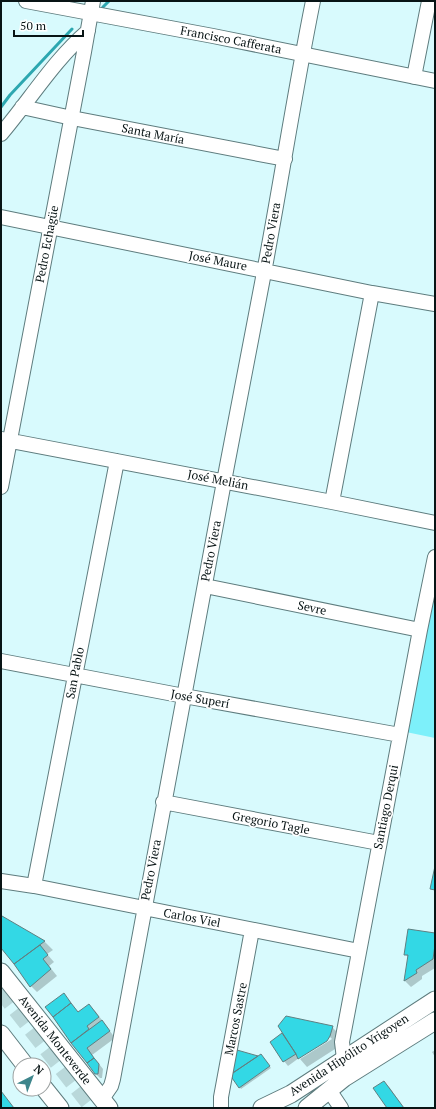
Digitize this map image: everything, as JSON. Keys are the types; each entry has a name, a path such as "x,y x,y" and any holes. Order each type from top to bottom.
{"main road":[{"name":"Avenida Monteverde","path":"1,972 105,1104"},
{"name":"Avenida Hipólito Yrigoyen","path":"262,1108 291,1094 435,1000"},
{"name":"Avenida Hipólito Yrigoyen","path":"307,1108 344,1078 435,1021"},
{"path":"1,1034 19,1057"},
{"path":"51,1097 60,1108"}],"street":[{"name":"Francisco Cafferata","path":"26,1 92,7 213,36 435,81"},
{"name":"Pedro Viera","path":"105,1104 111,1086 313,1"},
{"path":"414,77 429,1"},
{"name":"Pedro Echagüe","path":"1,487 5,440 51,227 92,7"},
{"path":"1,134 41,82 88,31"},
{"name":"Santa María","path":"22,107 284,159"},
{"name":"José Maure","path":"1,217 372,293 435,304"},
{"path":"332,502 372,293"},
{"name":"José Melián","path":"5,440 332,502 435,524"},
{"name":"San Pablo","path":"34,886 118,461"},
{"name":"Santiago Derqui","path":"344,1058 342,1042 435,557"},
{"name":"Sevre","path":"205,586 420,630"},
{"name":"José Superí","path":"1,661 400,735"},
{"name":"Gregorio Tagle","path":"163,802 379,843"},
{"name":"Carlos Viel","path":"1,880 359,951"},
{"name":"Marcos Sastre","path":"221,1108 221,1097 252,930"},
{"path":"329,1090 341,1108"}],"shaded area":[{"path":"435,581 435,738 406,732"}],"building":[{"path":"435,866 435,890 430,889"},
{"path":"2,916 45,941 14,964 1,948"},
{"path":"408,929 435,933 435,945 433,959 416,970 417,973 404,981 408,955 404,955"},
{"path":"40,945 48,955 43,959 51,969 30,987 14,964"},
{"path":"64,993 71,1003 53,1017 45,1007"},
{"path":"71,1003 78,1012 89,1004 99,1017 87,1026 89,1029 71,1043 53,1017"},
{"path":"286,1016 333,1026 330,1036 327,1041 298,1059 278,1026"},
{"path":"102,1020 110,1031 87,1048 94,1058 87,1063 71,1043"},
{"path":"282,1033 296,1054 283,1062 270,1042"},
{"path":"237,1050 258,1056 231,1074"},
{"path":"261,1054 270,1066 239,1088 230,1075"},
{"path":"94,1058 99,1064 98,1074 95,1074 87,1063"},
{"path":"384,1081 404,1108 387,1108 373,1088"},
{"path":"1,1091 14,1108 1,1108"}],"waterway":[{"path":"103,7 109,1"},
{"path":"1,107 10,95 72,29"}],"tunnel":[{"path":"1,990 93,1108"}]}
